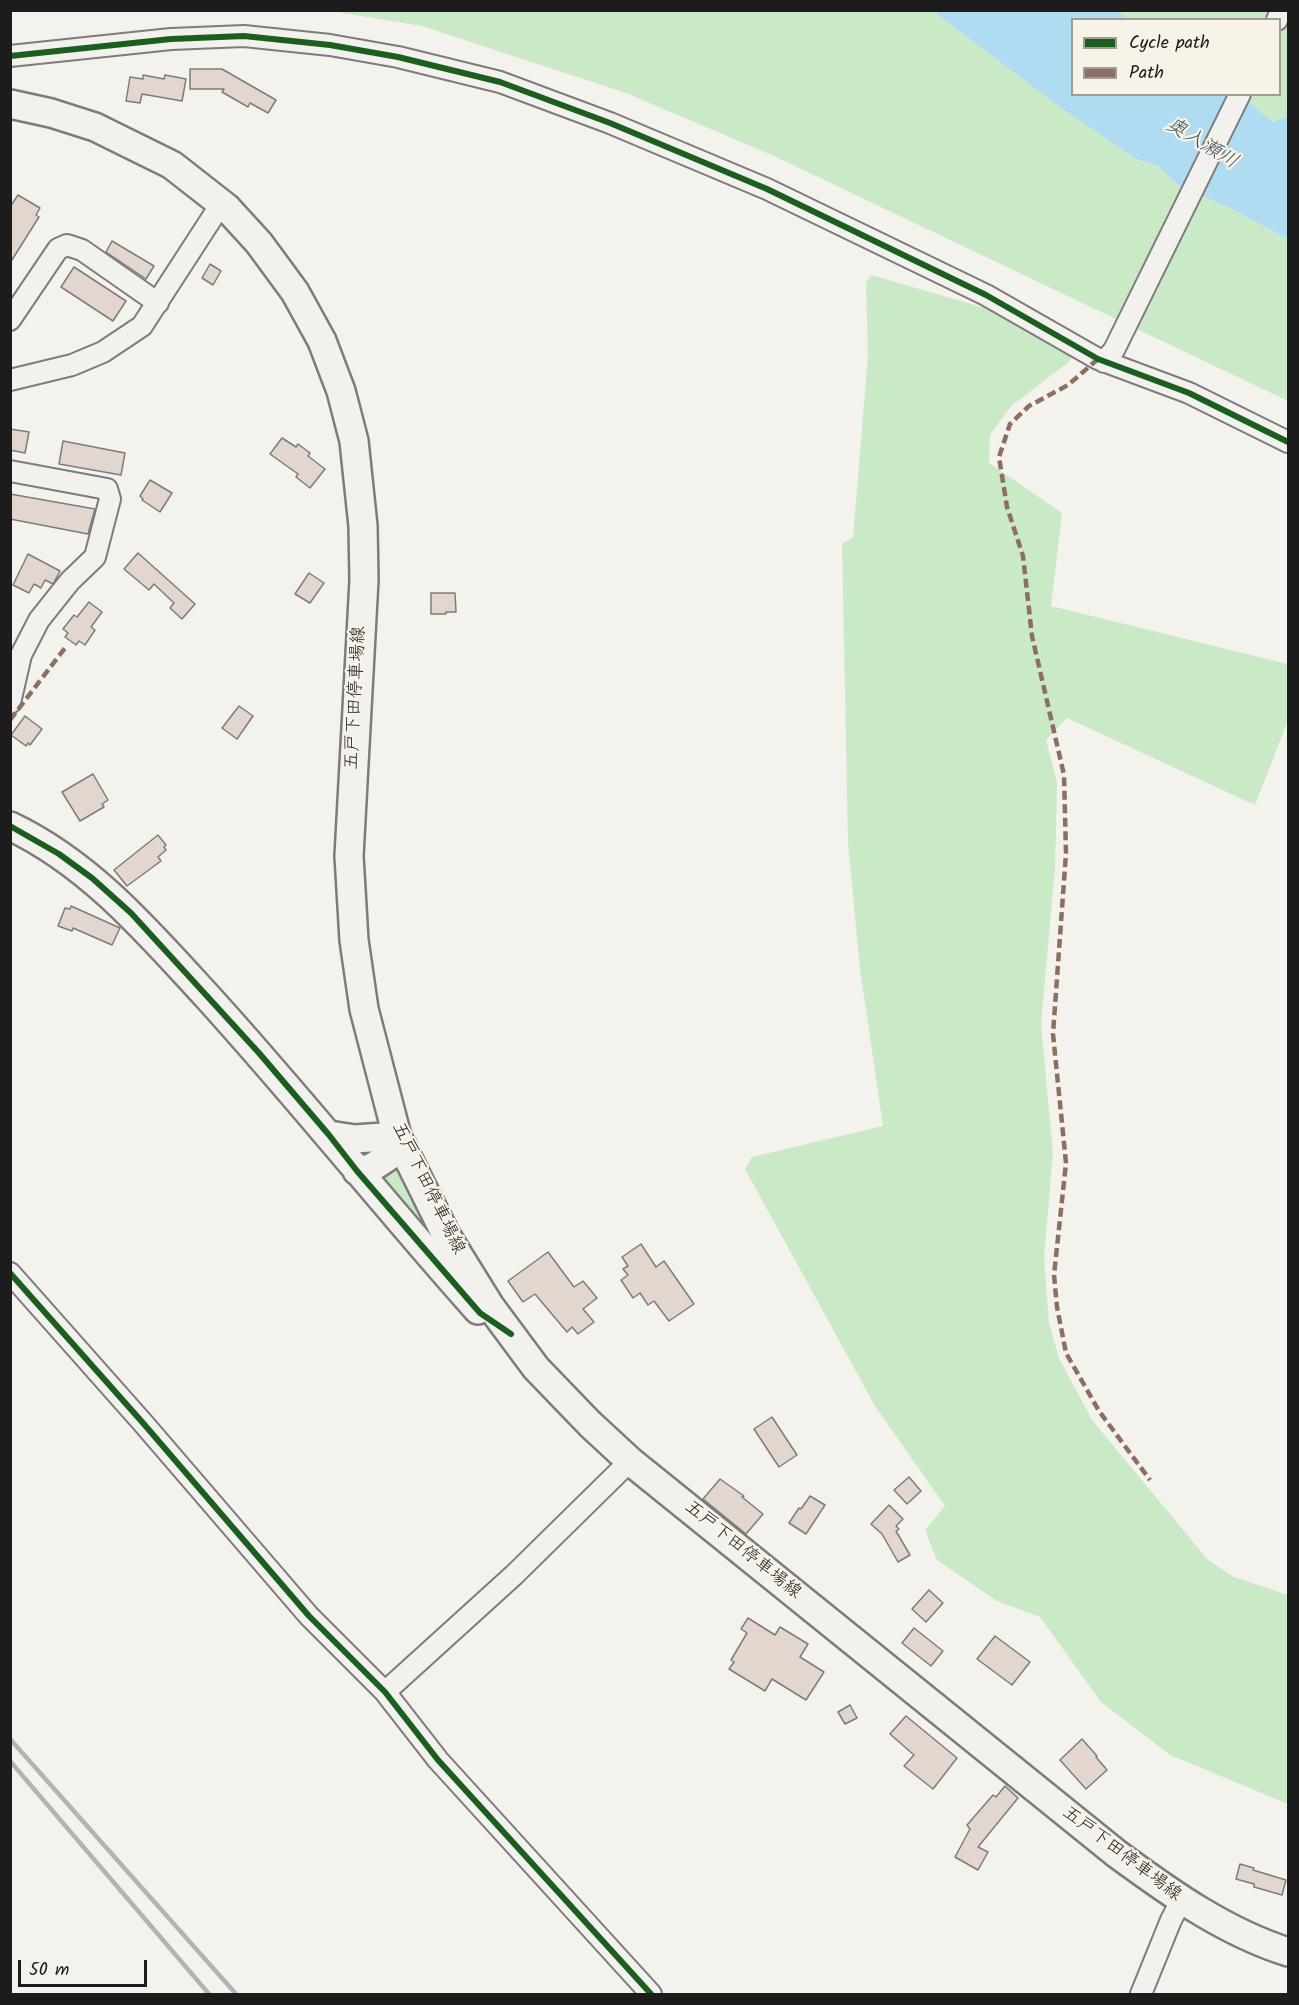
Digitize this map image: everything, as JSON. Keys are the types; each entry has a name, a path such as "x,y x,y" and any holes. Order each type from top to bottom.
{"main road":[{"name":"五戸下田停車場線","path":"10,104 51,113 95,127 172,165 221,204 259,243 295,292 322,341 341,391 354,441 363,526 364,580 349,856 354,940 364,1009 400,1141 446,1235 490,1306 536,1368 590,1424 630,1461 1056,1806 1182,1901 1220,1922 1288,1952"},
{"path":"10,826 59,854 131,913 259,1053 357,1171 480,1312 511,1334"},
{"path":"329,1135 400,1141"},
{"path":"357,1171 371,1168 400,1141"}],"street":[{"path":"10,56 171,39 244,36 330,45 398,57 500,82 610,123 766,189 1288,442"},
{"path":"1109,356 1239,96"},
{"path":"10,380 72,365 103,352 142,326 221,204"},
{"path":"10,320 58,249 67,245 82,250 158,303"},
{"path":"10,471 107,489 110,499 95,556 70,581 39,620 21,655 10,703"},
{"path":"10,1273 309,1616 385,1692 438,1760 651,1995"},
{"path":"385,1692 514,1575 630,1461"},
{"path":"1141,1995 1171,1920 1182,1901"}],"green space":[{"path":"331,11 933,11 1054,103 1136,159 1158,166 1179,186 1228,207 1288,239 1288,401 774,156 626,93 422,26"},
{"path":"1117,11 1288,11 1288,114 1273,122 1241,96 1281,96 1281,18 1128,18"},
{"path":"871,275 992,310 1073,353 1070,361 1011,406 990,435 989,463 1062,513 1051,606 1288,664 1288,720 1255,805 1067,718 1046,740 1057,782 1055,868 1041,1024 1053,1153 1044,1258 1049,1323 1059,1358 1092,1420 1208,1560 1234,1577 1288,1595 1288,1804 1170,1755 1101,1702 1040,1617 997,1601 937,1560 925,1530 945,1506 875,1406 745,1169 752,1157 883,1126 860,969 848,843 842,543 853,538 868,355 866,283"},
{"path":"396,1171 404,1173 441,1248 381,1178"}],"water":[{"name":"奥入瀬川","path":"933,11 1117,11 1128,18 1071,18 1071,96 1241,96 1273,122 1288,114 1288,239 1228,207 1179,186 1158,166 1136,159 1054,103"}],"building":[{"path":"190,69 222,69 276,100 268,113 250,103 248,107 222,92 224,89 190,89"},
{"path":"143,75 164,79 165,75 186,79 182,101 142,94 140,103 126,101 130,77 143,79"},
{"path":"18,195 40,208 36,215 39,217 10,263 10,207"},
{"path":"112,241 154,266 146,279 106,252"},
{"path":"210,264 221,271 213,285 202,278"},
{"path":"74,267 126,301 113,321 61,287"},
{"path":"10,429 29,432 25,453 10,450"},
{"path":"282,438 296,447 298,444 310,453 308,456 325,469 310,488 296,477 298,474 270,454"},
{"path":"63,441 125,453 121,475 59,464"},
{"path":"150,480 172,493 160,512 142,500 140,496"},
{"path":"10,494 95,509 88,534 10,519"},
{"path":"138,553 195,604 182,619 170,608 174,603 154,584 149,590 124,569"},
{"path":"28,554 60,571 53,584 45,580 41,588 34,584 29,593 13,585"},
{"path":"309,573 324,583 310,603 295,594"},
{"path":"431,593 455,593 456,612 431,614"},
{"path":"89,602 102,612 91,627 95,630 85,645 79,641 76,645 65,637 68,633 63,629"},
{"path":"239,706 253,716 237,739 222,728"},
{"path":"25,716 42,729 30,745 28,743 26,746 11,735"},
{"path":"93,774 108,800 102,804 104,807 80,821 62,792"},
{"path":"158,835 166,845 164,847 166,850 158,857 161,861 127,886 114,870"},
{"path":"71,906 120,928 112,945 73,928 72,931 58,926 65,908 70,909"},
{"path":"641,1244 656,1267 664,1261 694,1304 669,1321 654,1301 648,1305 640,1293 633,1298 621,1280 628,1275 623,1269 628,1266 622,1257"},
{"path":"548,1252 574,1287 583,1281 597,1298 583,1309 594,1322 578,1334 572,1327 567,1332 535,1294 523,1302 508,1281"},
{"path":"772,1417 797,1455 779,1467 754,1429"},
{"path":"909,1477 921,1491 907,1504 894,1490"},
{"path":"720,1479 744,1496 742,1497 763,1514 746,1534 703,1499"},
{"path":"810,1496 825,1505 806,1534 789,1523"},
{"path":"889,1505 903,1519 896,1526 899,1529 896,1531 910,1555 898,1562 882,1534 871,1524"},
{"path":"929,1590 943,1603 926,1622 912,1609"},
{"path":"748,1618 775,1635 780,1627 808,1644 800,1657 824,1672 806,1700 772,1679 765,1691 729,1669 734,1662 731,1660 747,1633 741,1629"},
{"path":"914,1628 943,1651 931,1666 902,1643"},
{"path":"995,1636 1030,1662 1012,1685 977,1659"},
{"path":"850,1705 857,1718 845,1724 838,1712"},
{"path":"906,1716 957,1758 933,1789 904,1766 914,1755 890,1734"},
{"path":"1082,1739 1107,1770 1086,1789 1060,1760"},
{"path":"1005,1786 1018,1798 978,1847 988,1852 978,1870 955,1857 970,1829 967,1825 993,1795 996,1797"},
{"path":"1240,1864 1286,1880 1282,1895 1236,1879"}],"railway":[{"path":"10,1739 236,1994"},
{"path":"10,1761 209,1994"}],"marked path":[{"path":"1098,359 1068,385 1029,406 1010,424 999,457 1007,507 1023,556 1032,636 1064,775 1066,853 1053,1034 1066,1163 1054,1275 1057,1307 1066,1353 1099,1411 1150,1480"},
{"path":"10,720 65,648"}],"cycle path":[{"path":"10,56 171,39 244,36 330,45 398,57 500,82 610,123 767,189 986,295 1098,359 1189,393 1288,442"},
{"path":"10,826 59,854 92,878 131,913 259,1053 480,1313 511,1334"},
{"path":"10,1273 309,1616 385,1692 438,1760 651,1994"}]}
